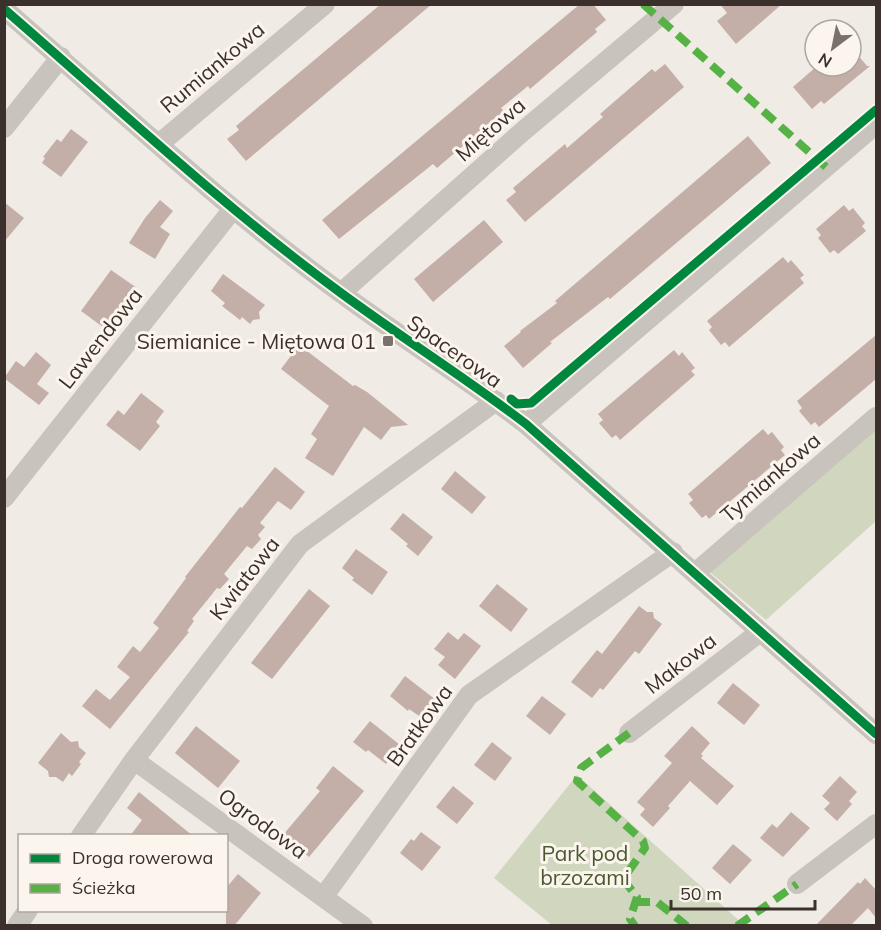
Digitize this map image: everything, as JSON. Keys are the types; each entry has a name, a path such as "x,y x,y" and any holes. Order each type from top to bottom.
{"street":[{"name":"Rumiankowa","path":"159,144 325,4"},
{"name":"Miętowa","path":"340,293 522,132 674,4"},
{"name":"Spacerowa","path":"4,9 233,209 340,293 526,424 876,734"},
{"path":"4,128 61,57"},
{"path":"526,424 876,124"},
{"name":"Lawendowa","path":"4,498 233,209"},
{"name":"Kwiatowa","path":"82,834 134,760 300,544 496,401"},
{"name":"Tymiankowa","path":"695,573 876,417"},
{"name":"Bratkowa","path":"324,896 470,695 673,552"},
{"name":"Makowa","path":"629,733 760,632"},
{"name":"Ogrodowa","path":"134,760 363,926"},
{"path":"796,884 876,824"},
{"path":"17,926 27,912"}],"green space":[{"path":"876,418 876,521 766,620 704,567"},
{"name":"Park pod brzozami","path":"577,775 744,925 552,925 494,878"}],"building":[{"path":"381,4 432,4 246,161 227,139 239,130 236,126"},
{"path":"580,4 593,4 606,20 595,29 597,32 530,89 528,86 501,108 504,111 437,168 433,164 339,239 322,220"},
{"path":"720,4 782,4 736,44 717,21 727,13"},
{"path":"863,61 870,66 863,72"},
{"path":"665,64 684,87 525,222 506,200 516,192 513,188 565,144 567,148 603,117 600,114 652,69 655,72"},
{"path":"803,78 855,78 824,104 821,101 812,109 793,87"},
{"path":"71,129 88,142 61,177 42,163 45,158 43,157 57,139 61,142"},
{"path":"748,136 771,163 610,299 608,297 550,342 552,343 523,368 504,346 557,303 555,301"},
{"path":"160,200 173,211 160,227 170,234 155,259 129,243"},
{"path":"4,202 24,218 4,242"},
{"path":"844,205 849,211 853,208 865,223 862,226 866,231 838,254 834,250 830,253 818,238 821,235 816,229"},
{"path":"484,220 503,242 433,302 414,279"},
{"path":"783,257 788,263 791,260 804,275 800,278 804,283 729,347 725,342 721,345 709,330 712,327 707,321"},
{"path":"111,270 137,288 107,330 81,311"},
{"path":"223,274 265,305 259,312 260,319 253,320 250,324 242,317 240,320 222,306 225,303 211,291"},
{"path":"876,335 876,379 819,427 815,422 811,425 799,411 802,408 797,401"},
{"path":"299,345 353,386 367,392 408,425 391,427 381,440 364,427 333,476 305,458 317,439 311,434 329,406 281,369"},
{"path":"674,350 679,356 682,352 695,368 691,371 695,375 620,440 616,435 612,438 599,423 603,420 598,414"},
{"path":"36,352 51,365 37,384 49,393 39,405 4,378 16,361 24,367"},
{"path":"141,393 164,411 156,422 160,426 140,451 106,425 118,410 124,415"},
{"path":"763,429 768,435 772,432 784,447 781,450 785,455 709,519 706,515 702,518 689,503 693,500 688,494"},
{"path":"275,467 305,492 291,510 278,501 260,523 265,527 258,535 261,539 252,549 247,546 224,574 229,579 220,589 217,588 192,619 194,621 187,631 189,632 110,729 82,706 96,689 110,700 130,677 117,667 133,646 140,652 159,628 153,623 185,577"},
{"path":"455,471 486,497 472,514 441,489"},
{"path":"403,513 433,537 418,556 390,529"},
{"path":"356,549 388,572 372,595 352,580 354,578 342,568"},
{"path":"497,584 528,609 511,632 479,606"},
{"path":"309,589 330,606 272,679 251,663"},
{"path":"639,606 647,612 653,612 654,618 662,624 639,654 635,651 603,690 600,688 592,698 571,682 597,650 602,654"},
{"path":"448,632 458,640 464,633 481,646 455,679 438,665 445,657 434,649"},
{"path":"405,676 436,700 422,718 409,709 408,711 390,696"},
{"path":"733,683 760,705 744,725 717,703"},
{"path":"542,696 566,714 550,735 526,716"},
{"path":"370,721 400,745 386,764 353,742"},
{"path":"196,726 240,761 218,788 175,753"},
{"path":"692,726 710,743 701,754 703,756 701,758 734,786 717,805 690,781 653,827 640,815 645,809 637,802 672,763 664,756"},
{"path":"61,733 71,742 78,741 79,747 86,753 72,776 69,773 63,782 56,777 49,777 48,771 38,763"},
{"path":"492,742 512,758 495,781 474,765"},
{"path":"333,766 364,791 309,857 283,835 320,791 316,788"},
{"path":"840,776 857,792 849,801 852,804 837,821 824,809 830,803 822,796"},
{"path":"453,786 474,803 457,824 436,807"},
{"path":"139,792 191,834 132,834 142,820 127,808"},
{"path":"791,812 810,828 783,857 760,838 772,824 777,828"},
{"path":"421,832 441,847 422,871 400,853 411,839 414,841"},
{"path":"733,844 752,860 730,884 712,868"},
{"path":"238,874 261,893 234,926 226,926 228,886"},
{"path":"865,878 876,890 876,918 868,908 850,926 815,926 858,882 860,884"}],"marked path":[{"path":"643,4 826,167"},
{"path":"629,733 581,768 577,781 643,841 645,848 623,879 637,897 630,919 635,926"},
{"path":"737,926 797,884"},
{"path":"635,902 657,902 687,926"}],"cycle path":[{"path":"4,9 211,190 297,260 526,424 876,734"},
{"path":"511,399 517,404 531,403 876,110"}],"place":[{"name":"Siemianice - Miętowa 01","path":"388,341"}]}
